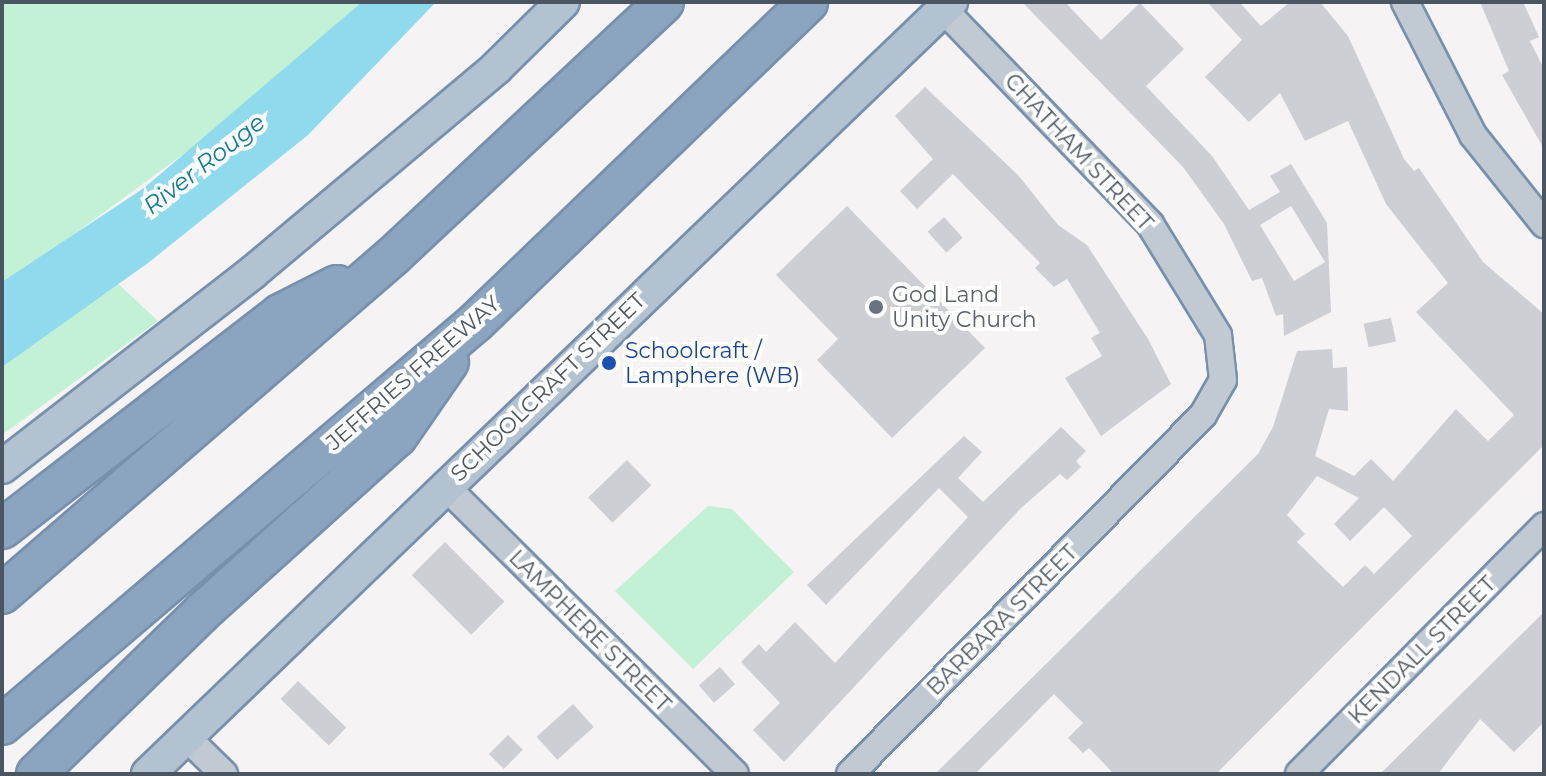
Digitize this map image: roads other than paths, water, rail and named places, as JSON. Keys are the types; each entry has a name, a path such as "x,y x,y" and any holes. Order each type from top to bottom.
{"highway":[{"path":"2,594 393,256 664,2"},
{"name":"JEFFRIES FREEWAY","path":"2,725 476,322 808,2"},
{"path":"2,529 280,314 393,256"},
{"path":"36,774 209,606 397,437 476,322"}],"main road":[{"path":"2,467 252,273 496,68 563,2"},
{"name":"SCHOOLCRAFT STREET","path":"148,774 947,6"}],"street":[{"path":"1405,2 1473,135 1544,224"},
{"name":"CHATHAM STREET","path":"947,6 1150,224 1218,335 1224,359 1216,399 1153,467"},
{"name":"BARBARA STREET","path":"850,774 1153,467"},
{"name":"LAMPHERE STREET","path":"446,487 735,774"},
{"name":"KENDALL STREET","path":"1299,774 1544,526"},
{"path":"186,737 224,774"}],"water":[{"name":"River Rouge","path":"362,2 436,2 308,135 148,263 2,367 2,282 144,188"}],"place":[{"name":"God Land Unity Church","path":"876,307"},
{"name":"Schoolcraft / Lamphere (WB)","path":"609,363"}]}
